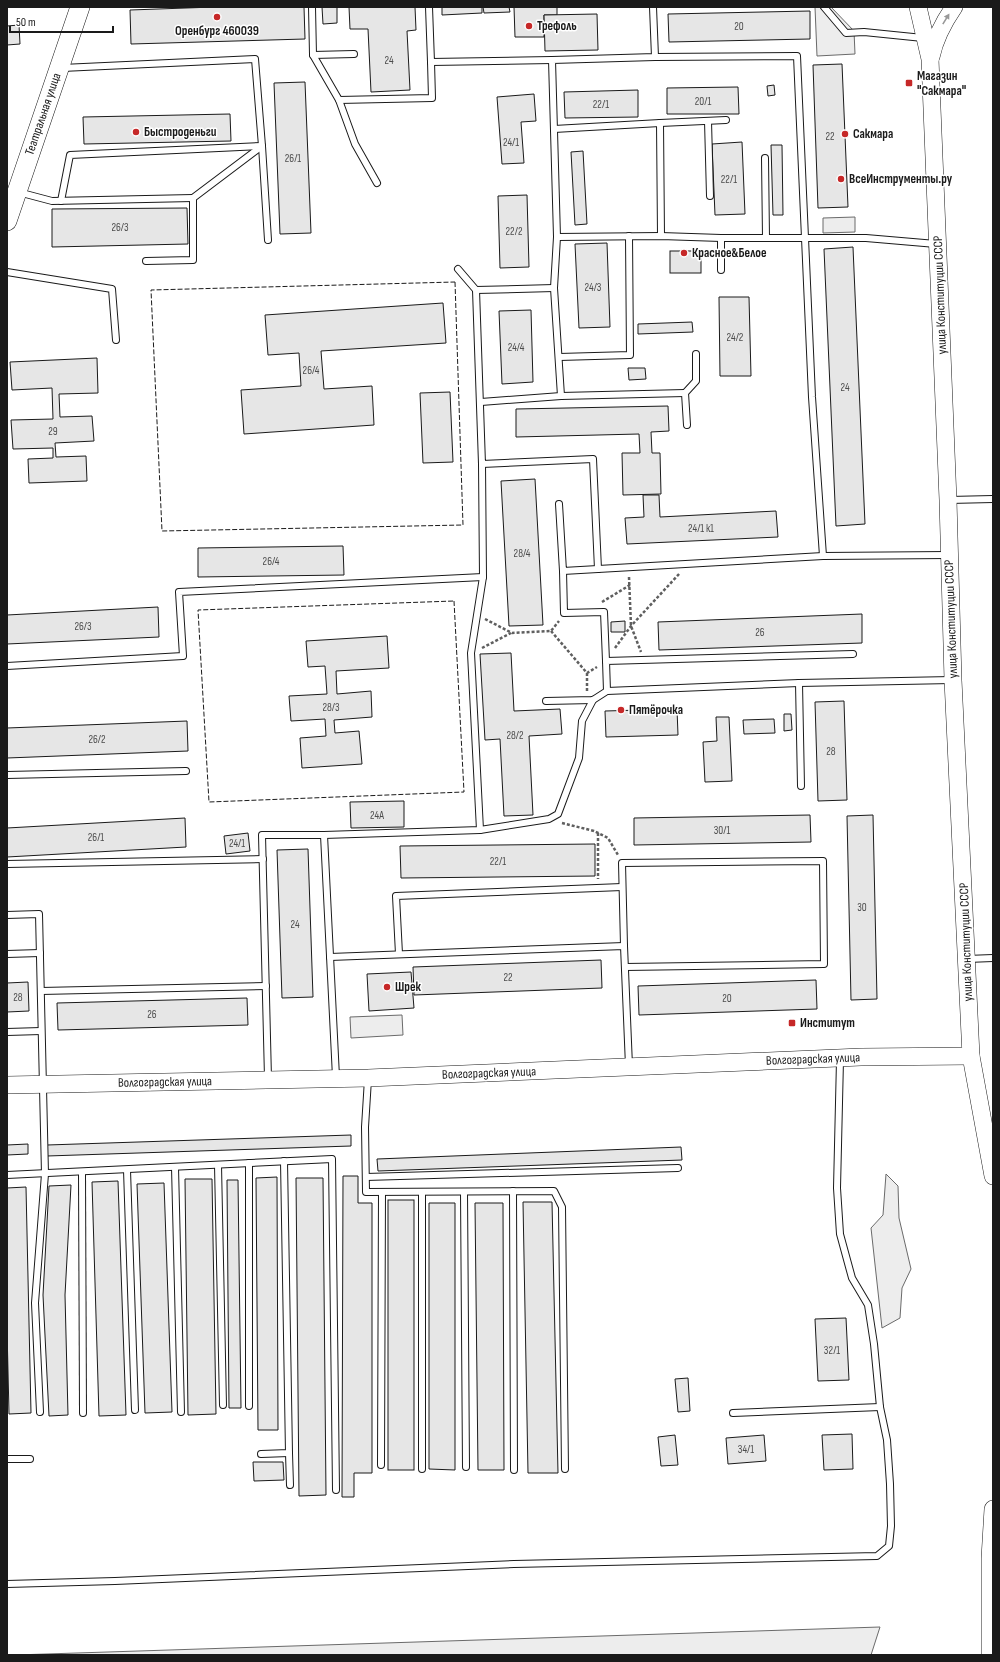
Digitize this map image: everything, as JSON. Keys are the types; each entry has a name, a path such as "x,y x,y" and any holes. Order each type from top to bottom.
{"main road":[{"name":"Театральная улица","path":"7,221 80,7"}],"street":[{"name":"улица Конституции СССР","path":"918,7 930,59 948,500 953,680 971,1056 993,1176"},
{"name":"улица Конституции СССР","path":"930,59 935,40 944,21 954,7"},
{"name":"Волгоградская улица","path":"7,1085 336,1079 840,1058 971,1056"},
{"path":"990,1655 990,1558 993,1509"}],"lane":[{"path":"312,7 313,55 339,100 355,144 377,183"},
{"path":"339,100 432,98 429,7"},
{"path":"653,7 655,57"},
{"path":"824,7 846,33 864,32 935,40"},
{"path":"313,55 354,54"},
{"path":"431,62 655,57 797,56 812,397 824,556"},
{"path":"58,68 254,59 262,146 268,240"},
{"path":"552,60 557,237 554,288 561,396"},
{"path":"554,129 726,120"},
{"path":"708,121 710,196"},
{"path":"660,123 661,236"},
{"path":"17,192 52,201 193,198 262,146"},
{"path":"61,201 70,155 262,146"},
{"path":"765,158 766,238"},
{"path":"146,261 193,260 193,198"},
{"path":"559,357 630,355 629,236"},
{"path":"557,237 661,236 721,238 866,238 938,244"},
{"path":"721,238 721,270"},
{"path":"458,269 476,290 482,464 483,577 472,653 480,830"},
{"path":"7,272 112,289 116,340"},
{"path":"476,290 554,288"},
{"path":"687,425 685,393 696,381 696,354"},
{"path":"480,402 561,396 685,393"},
{"path":"482,464 593,459 598,569"},
{"path":"948,500 993,499"},
{"path":"559,504 564,613 604,612 607,691"},
{"path":"563,571 824,556 950,555"},
{"path":"7,666 183,656 179,592 483,577"},
{"path":"606,661 853,654"},
{"path":"546,701 589,700 607,691 799,683 953,680"},
{"path":"799,683 801,786"},
{"path":"268,1080 262,836 480,830 549,819 558,814 579,758 582,721 589,700"},
{"path":"7,775 186,772"},
{"path":"324,835 336,1079"},
{"path":"7,864 263,859"},
{"path":"625,967 824,964 823,861 622,863 624,946 629,1067"},
{"path":"399,954 396,896 622,887"},
{"path":"7,915 39,914 45,1174 35,1303 40,1412"},
{"path":"330,957 624,946"},
{"path":"7,954 40,953"},
{"path":"966,958 993,958"},
{"path":"41,990 266,986"},
{"path":"7,1032 42,1031"},
{"path":"7,1584 115,1582 514,1564 877,1556 889,1546 891,1526 887,1440 880,1407 874,1344 868,1305 852,1278 840,1234 837,1188 840,1058"},
{"path":"368,1078 365,1127 366,1192 554,1191 562,1207 565,1469"},
{"path":"7,1176 332,1159 336,1490"},
{"path":"284,1162 290,1485"},
{"path":"249,1163 249,1406"},
{"path":"218,1165 223,1405"},
{"path":"175,1167 181,1412"},
{"path":"366,1177 678,1168"},
{"path":"127,1170 135,1410"},
{"path":"82,1172 83,1413"},
{"path":"513,1191 514,1470"},
{"path":"381,1465 382,1192"},
{"path":"422,1192 422,1469"},
{"path":"464,1192 466,1467"},
{"path":"733,1413 880,1407"},
{"path":"262,1454 289,1453"},
{"path":"7,1459 30,1459"}],"path":[{"path":"587,673 606,661 632,626 688,564"},
{"path":"629,568 632,626 635,639 644,660"},
{"path":"583,613 630,585"},
{"path":"551,631 564,613"},
{"path":"477,615 512,633"},
{"path":"472,653 512,633 551,631"},
{"path":"551,631 587,673 589,700"},
{"path":"549,819 598,833 608,838 622,863"},
{"path":"598,833 598,888"}],"shaded area":[{"path":"815,7 831,7 854,31 855,54 817,56"},
{"path":"855,217 855,232 823,233 823,218"},
{"path":"402,1015 403,1035 351,1038 350,1017"},
{"path":"886,1174 898,1186 899,1218 911,1269 902,1288 900,1318 882,1328 871,1228 883,1215"},
{"path":"880,1627 871,1655 15,1655"}],"building":[{"path":"214,7 304,7 305,39 131,44 130,10"},
{"path":"322,7 337,7 337,23 323,24"},
{"path":"349,7 415,7 416,30 407,31 410,90 371,92 368,29 350,29"},
{"path":"442,7 482,7 482,13 442,15"},
{"path":"483,7 509,7 510,12 484,13"},
{"name":"Трефоль","path":"514,7 557,7 557,15 544,15 544,37 515,37"},
{"path":"810,11 810,39 669,42 668,14"},
{"path":"597,14 598,50 545,51 544,15"},
{"path":"19,25 20,44 7,45 7,26"},
{"path":"842,64 848,207 818,208 813,65"},
{"path":"305,82 311,233 280,234 274,83"},
{"path":"774,85 775,95 768,96 767,86"},
{"path":"738,87 739,114 667,114 667,88"},
{"path":"638,90 638,117 565,118 564,92"},
{"path":"534,94 536,121 521,122 524,163 502,164 497,97"},
{"path":"230,114 231,141 84,144 83,117"},
{"path":"742,142 745,214 715,215 712,144"},
{"path":"771,145 782,145 783,215 773,215"},
{"path":"583,151 587,224 575,225 571,152"},
{"path":"527,195 529,267 500,268 498,196"},
{"path":"187,208 188,244 52,247 52,209"},
{"path":"607,243 610,327 579,328 575,244"},
{"path":"853,247 865,524 836,526 824,249"},
{"path":"670,251 701,251 701,273 670,273"},
{"path":"719,297 749,297 751,376 720,376"},
{"path":"443,303 446,343 321,351 324,389 372,386 374,425 244,434 241,390 301,386 299,353 268,355 265,315"},
{"path":"531,310 533,382 502,384 499,311"},
{"path":"692,322 693,332 638,334 638,324"},
{"path":"97,358 98,393 59,394 60,417 92,416 94,441 55,443 56,457 86,456 87,481 29,483 28,459 53,458 53,448 13,449 11,420 53,419 52,388 12,390 10,362"},
{"path":"628,368 645,368 646,379 629,380"},
{"path":"450,392 453,462 423,463 420,393"},
{"path":"668,406 669,431 651,432 652,453 660,453 661,494 623,495 622,453 640,453 639,434 516,437 516,409"},
{"path":"535,479 543,625 509,626 501,481"},
{"path":"643,495 659,495 660,517 776,511 778,537 627,544 625,518 644,517"},
{"path":"343,546 344,575 198,577 198,548"},
{"path":"158,607 159,637 7,644 7,615"},
{"path":"862,614 862,643 659,650 658,622"},
{"path":"625,621 625,632 611,632 611,622"},
{"path":"387,636 389,668 336,671 337,694 371,691 372,717 334,720 335,733 359,731 362,764 302,768 300,738 326,736 325,719 291,721 289,696 327,694 325,666 308,667 306,641"},
{"path":"511,653 514,711 560,709 562,734 529,736 533,815 504,816 500,739 485,740 480,654"},
{"path":"844,701 847,800 818,801 815,702"},
{"path":"677,709 678,735 606,737 605,711"},
{"path":"784,714 791,714 792,730 784,731"},
{"path":"716,717 729,717 732,781 705,782 703,742 717,741"},
{"path":"774,719 775,733 744,734 743,720"},
{"path":"187,721 188,751 7,758 7,728"},
{"path":"404,801 404,827 351,828 350,802"},
{"path":"810,815 811,842 634,845 634,818"},
{"path":"873,815 877,999 851,1000 847,816"},
{"path":"185,818 186,847 7,857 7,828"},
{"path":"248,833 250,851 226,854 224,836"},
{"path":"595,844 595,876 401,878 400,846"},
{"path":"308,849 313,997 282,998 277,850"},
{"path":"601,960 602,988 414,995 413,967"},
{"path":"411,972 414,1008 369,1011 367,974"},
{"path":"816,980 817,1009 639,1015 638,986"},
{"path":"28,982 29,1011 7,1012 7,983"},
{"path":"247,998 248,1025 58,1030 57,1003"},
{"path":"351,1135 351,1146 47,1156 47,1145"},
{"path":"28,1144 28,1154 7,1155 7,1145"},
{"path":"681,1147 682,1160 378,1171 377,1159"},
{"path":"343,1176 358,1176 358,1203 372,1203 372,1473 354,1473 354,1497 342,1497"},
{"path":"277,1177 278,1430 258,1430 256,1178"},
{"path":"296,1178 323,1178 326,1495 299,1496"},
{"path":"185,1179 212,1179 216,1414 188,1415"},
{"path":"227,1180 238,1180 241,1408 229,1408"},
{"path":"118,1181 126,1415 99,1416 92,1182"},
{"path":"164,1183 172,1412 145,1413 137,1184"},
{"path":"71,1185 65,1295 68,1415 49,1416 43,1295 49,1186"},
{"path":"26,1187 31,1413 9,1414 7,1329 7,1188"},
{"path":"388,1200 414,1200 414,1470 388,1470"},
{"path":"523,1202 552,1202 558,1473 528,1473"},
{"path":"429,1203 455,1203 455,1470 429,1469"},
{"path":"475,1203 503,1203 504,1470 478,1470"},
{"path":"846,1318 849,1380 818,1381 815,1319"},
{"path":"688,1378 690,1411 678,1412 675,1379"},
{"path":"852,1434 853,1469 824,1470 822,1435"},
{"path":"675,1435 678,1465 661,1466 658,1437"},
{"path":"764,1435 766,1461 728,1464 726,1438"},
{"path":"253,1462 283,1462 284,1480 254,1481"}],"fence":[{"path":"455,282 463,525 162,531 151,290 455,282"},
{"path":"454,601 464,792 209,802 198,610 454,601"}],"place":[{"name":"Оренбург 460039","path":"217,17"},
{"name":"Трефоль","path":"529,26"},
{"name":"Магазин \"Сакмара\"","path":"909,83"},
{"name":"Быстроденьги","path":"136,132"},
{"name":"Сакмара","path":"845,134"},
{"name":"ВсеИнструменты.ру","path":"841,179"},
{"name":"Красное&Белое","path":"684,253"},
{"name":"Пятёрочка","path":"621,710"},
{"name":"Шрек","path":"387,987"},
{"name":"Институт","path":"792,1023"}]}
